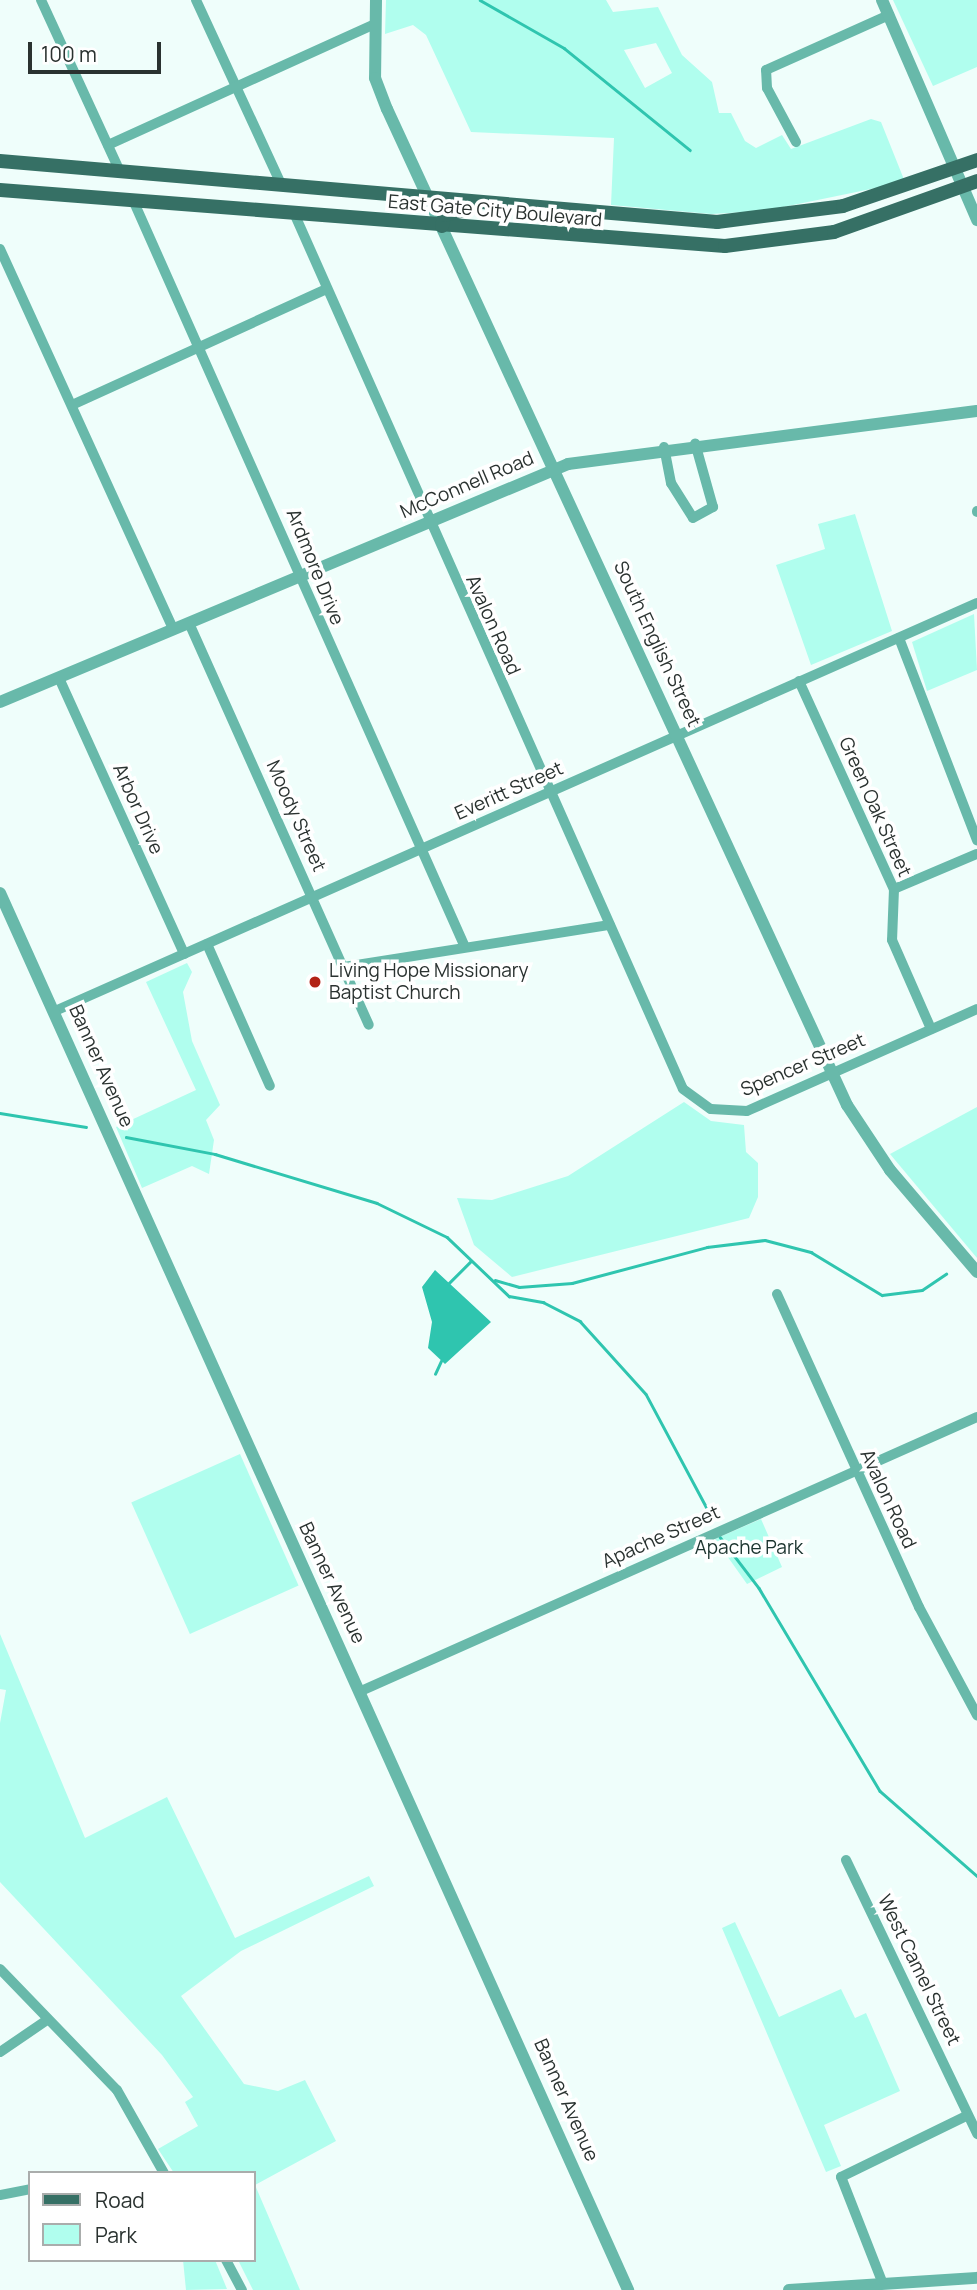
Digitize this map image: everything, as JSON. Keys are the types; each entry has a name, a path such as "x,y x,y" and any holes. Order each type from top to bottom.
{"main road":[{"name":"East Gate City Boulevard","path":"0,161 717,222 765,219 843,206 956,170 977,160"},
{"path":"0,168 48,166"},
{"name":"East Gate City Boulevard","path":"0,190 665,244 763,244 858,225 977,181"},
{"path":"345,218 405,217 418,214 429,199"},
{"path":"442,226 445,215 456,209 527,206"}],"street":[{"path":"41,0 120,172"},
{"path":"196,0 282,186"},
{"name":"South English Street","path":"376,0 375,78 552,471 678,733 832,1072 879,1155 977,1272"},
{"path":"882,0 977,220"},
{"path":"796,142 767,88 766,70 889,15"},
{"path":"108,145 375,24"},
{"name":"Ardmore Drive","path":"133,200 201,347 465,947"},
{"name":"Avalon Road","path":"294,213 664,1051"},
{"path":"0,249 173,629"},
{"path":"72,405 327,289"},
{"name":"McConnell Road","path":"0,702 430,521 552,471 601,455 977,411"},
{"path":"664,447 671,483 693,518 713,507 695,443"},
{"name":"Everitt Street","path":"55,1011 421,850 678,733 977,603"},
{"name":"Moody Street","path":"189,623 314,897 369,1025"},
{"path":"899,638 977,841"},
{"name":"Arbor Drive","path":"59,678 184,954"},
{"name":"Green Oak Street","path":"799,681 894,890 892,940 931,1029"},
{"path":"894,890 977,854"},
{"name":"Banner Avenue","path":"0,893 628,2290"},
{"path":"344,967 610,925"},
{"path":"207,944 270,1086"},
{"name":"Spencer Street","path":"664,1051 683,1089 711,1110 747,1111 977,1009"},
{"name":"Avalon Road","path":"777,1294 855,1470 977,1715"},
{"name":"Apache Street","path":"361,1691 977,1417"},
{"name":"West Camel Street","path":"846,1860 977,2134"},
{"path":"0,1969 128,2104 158,2171"},
{"path":"0,2052 47,2020"},
{"path":"883,2284 843,2188 850,2169 968,2115"},
{"path":"0,2195 28,2189"},
{"path":"227,2262 242,2290"},
{"path":"789,2290 977,2278"}],"green space":[{"path":"386,0 606,0 613,12 658,7 682,55 712,82 719,113 731,113 745,141 756,148 782,135 791,149 871,119 881,122 905,182 764,211 711,214 611,205 614,138 471,132 426,35 413,25 385,34","holes":["656,43 672,73 645,88 624,50"]},
{"path":"893,0 977,0 977,67 933,86"},
{"path":"855,514 892,631 811,665 776,565 825,549 818,524"},
{"path":"974,614 977,670 927,691 912,642"},
{"path":"187,963 192,972 183,992 192,1041 220,1105 206,1120 214,1140 209,1174 192,1166 142,1188 116,1127 196,1090 146,982"},
{"path":"684,1102 711,1121 744,1125 746,1152 758,1163 758,1197 749,1218 512,1277 474,1245 457,1198 492,1200 568,1176"},
{"path":"977,1107 977,1258 890,1154"},
{"path":"240,1454 299,1586 190,1634 131,1502"},
{"name":"Apache Park","path":"761,1519 782,1567 747,1584 715,1539"},
{"path":"0,1634 85,1838 167,1797 235,1938 369,1876 374,1886 241,1951 181,1996 244,2084 278,2091 305,2080 336,2141 256,2184 256,2171 173,2171 158,2149 198,2126 185,2102 193,2097 162,2055 0,1882 0,1723 6,1690 0,1689"},
{"path":"735,1922 779,2017 841,1989 855,2018 866,2013 900,2091 824,2125 841,2166 826,2172 722,1928"},
{"path":"256,2187 300,2290 253,2290 239,2262 256,2262"},
{"path":"183,2262 216,2262 227,2289 186,2290"}],"shaded area":[{"path":"435,1270 491,1322 445,1364 428,1348 432,1322 422,1287"}],"waterway":[{"path":"480,0 564,48 690,150"},
{"path":"0,1113 86,1127"},
{"path":"126,1137 215,1154 377,1203 447,1237 509,1296 543,1302 580,1321 646,1394 709,1512"},
{"path":"495,1280 519,1287 572,1283 707,1247 765,1240 811,1252 882,1295 922,1290 946,1274"},
{"path":"448,1284 470,1262"},
{"path":"435,1374 441,1361"},
{"path":"720,1537 759,1588 880,1791 977,1876"}],"place":[{"name":"Living Hope Missionary Baptist Church","path":"315,982"}]}
